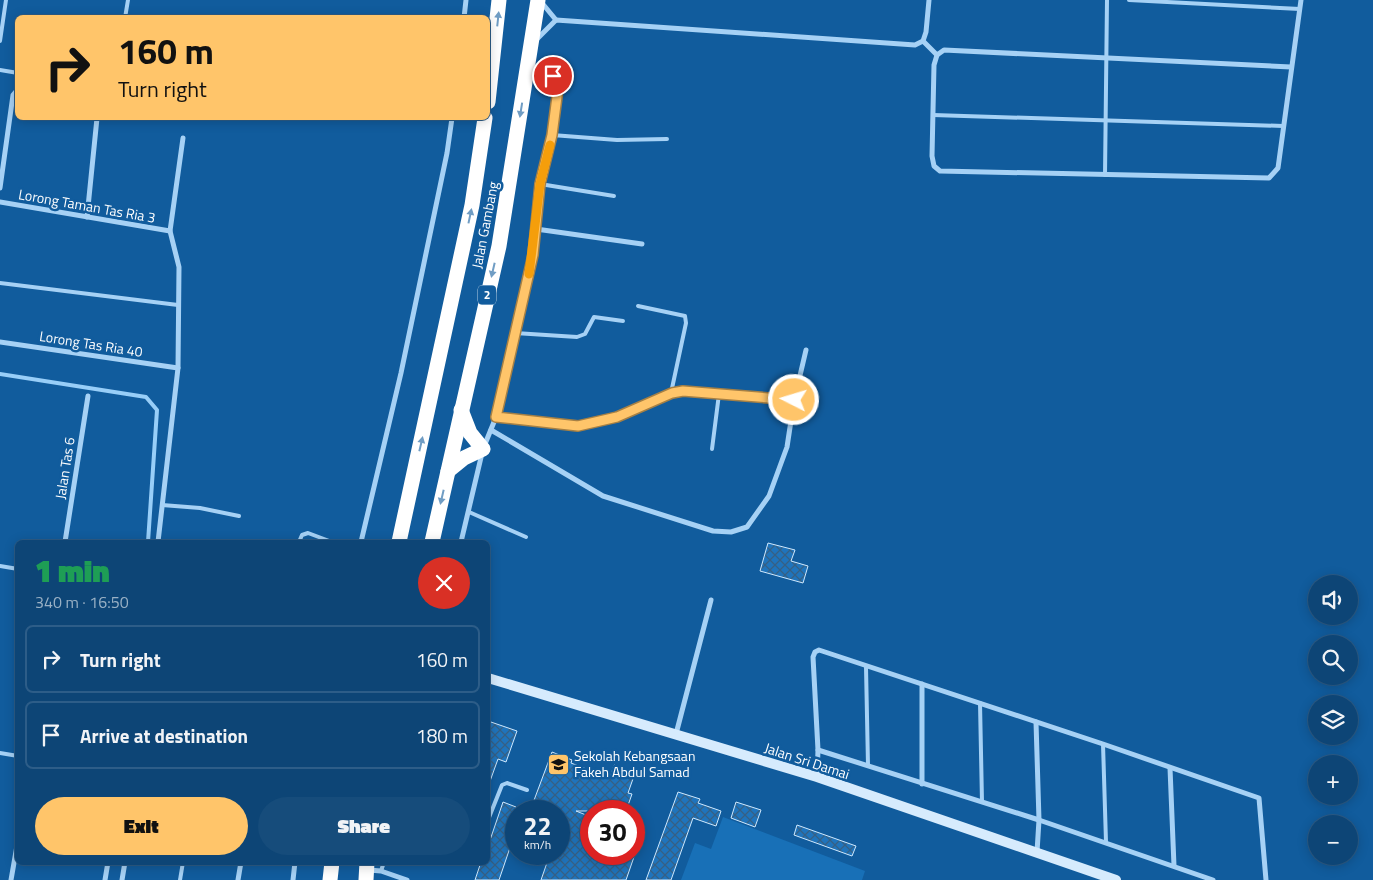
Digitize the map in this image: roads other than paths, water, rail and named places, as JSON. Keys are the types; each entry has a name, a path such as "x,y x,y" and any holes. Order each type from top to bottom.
{"highway":[{"path":"490,85 500,0"},
{"name":"Jalan Gambang","path":"432,540 499,246 539,0"},
{"name":"Jalan Gambang","path":"399,540 472,205 485,120"},
{"path":"448,471 464,458 483,450 470,433 461,408"},
{"path":"330,880 332,865"}],"street":[{"path":"464,15 466,0"},
{"path":"539,0 556,20"},
{"path":"532,45 543,31 556,20 915,45 923,41 926,32 929,0"},
{"path":"1291,67 944,50 937,55 934,65 933,162 940,171 1269,178 1278,168 1301,0"},
{"path":"923,41 937,55"},
{"path":"461,540 483,450 496,417 516,333 533,255 540,184 552,135 558,89 556,81 548,72 529,64"},
{"path":"0,188 13,95 15,93"},
{"path":"87,217 97,120"},
{"path":"361,540 401,373 447,153 452,120"},
{"path":"158,540 178,368 179,267 170,231 183,138"},
{"name":"Lorong Taman Tas Ria 3","path":"0,202 170,231"},
{"path":"536,229 642,244"},
{"name":"Lorong Tas Ria 40","path":"0,342 178,368"},
{"path":"491,430 604,496 713,531 731,532 747,527 769,496 787,447 794,400 806,350"},
{"path":"496,417 578,426 617,417 672,393 683,391 794,400"},
{"name":"Jalan Tas 6","path":"65,540 88,396"},
{"path":"676,734 711,600"},
{"path":"817,777 818,750 813,657 817,651 1104,744 1260,798 1266,880"},
{"name":"Jalan Sri Damai","path":"490,679 817,777 1116,880"},
{"path":"922,684 922,784"},
{"path":"1036,722 1039,820 1037,852"},
{"path":"818,750 1039,820 1214,880"},
{"path":"1170,768 1174,866"},
{"path":"11,880 15,857"},
{"path":"106,880 108,865"},
{"path":"122,880 124,865"},
{"path":"238,880 240,865"},
{"path":"293,880 295,865"},
{"path":"370,871 407,880"}],"lane":[{"path":"0,41 6,0"},
{"path":"126,15 128,0"},
{"path":"1105,175 1107,0"},
{"path":"1129,0 1300,9"},
{"path":"0,70 15,72"},
{"path":"933,115 1283,126"},
{"path":"552,135 617,140 667,139"},
{"path":"540,184 614,196"},
{"path":"0,283 178,305"},
{"path":"638,306 685,316 686,323 672,393"},
{"path":"516,333 577,337 585,334 594,317 623,321"},
{"path":"712,449 719,394"},
{"path":"162,505 200,508 240,516"},
{"path":"468,512 526,537"},
{"path":"300,540 302,535 308,533 327,540"},
{"path":"0,566 15,568"},
{"path":"866,667 868,765"},
{"path":"980,703 982,802"},
{"path":"1104,744 1106,842"},
{"path":"0,754 15,756"},
{"path":"490,815 502,785 507,783 526,790"},
{"path":"180,880 182,865"}],"waterway":[{"path":"0,374 146,397 157,410 148,540"}],"place":[{"name":"Sekolah Kebangsaan Fakeh Abdul Samad","path":"558,764"}]}
